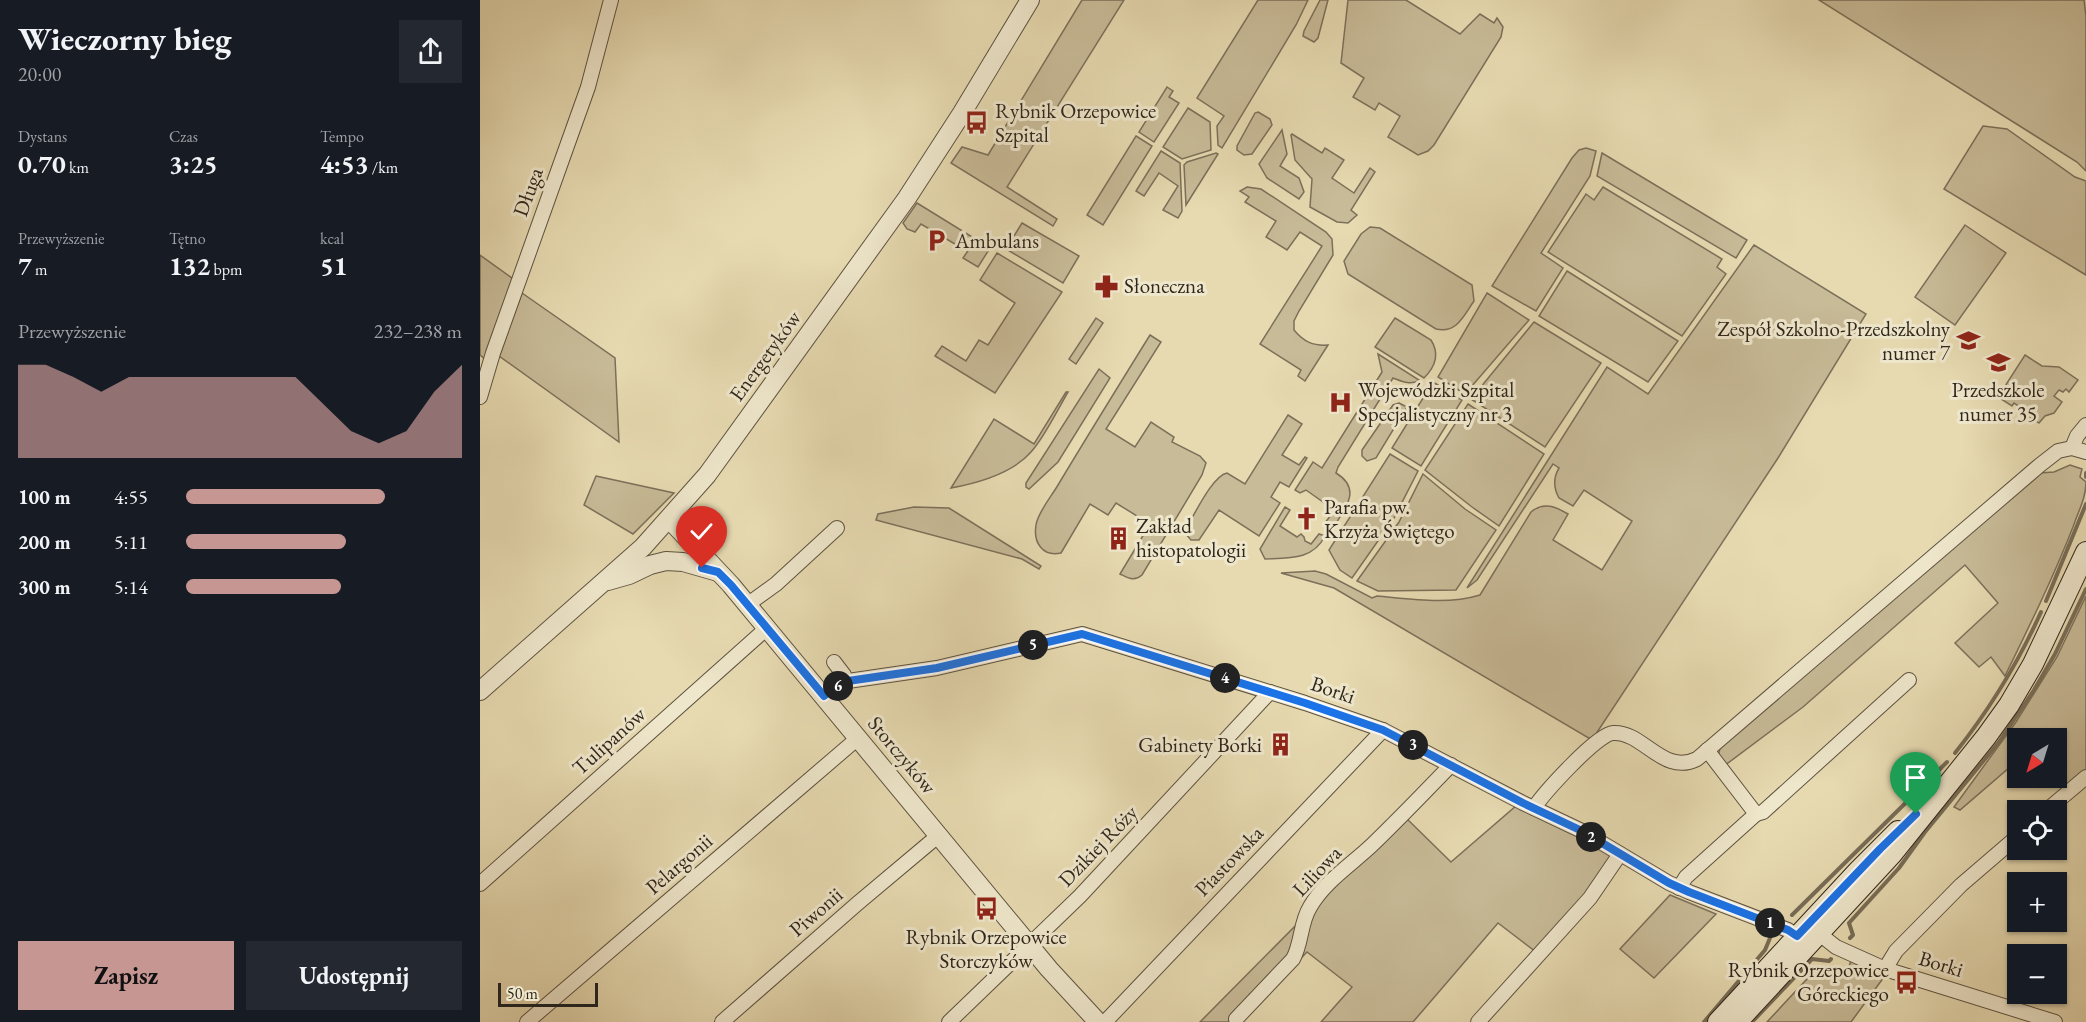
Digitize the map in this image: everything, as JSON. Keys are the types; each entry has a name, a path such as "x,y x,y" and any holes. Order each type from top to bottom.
{"main road":[{"path":"1737,1022 1882,846 1942,791 1986,737 2018,689 2044,643 2086,552"},
{"path":"1718,1022 1808,935"}],"street":[{"name":"Długa","path":"480,397 493,353 588,87 611,0"},
{"name":"Energetyków","path":"480,691 643,547 712,468 907,198 962,113 1030,0"},
{"path":"2072,448 2077,436 2086,425"},
{"path":"1534,808 1542,795 1557,780 1597,741 1608,734 1624,735 1679,764 1697,759 2040,465 2058,451 2072,448 2086,452"},
{"name":"Storczyków","path":"669,519 747,605 1065,988 1098,1022"},
{"path":"747,605 776,584 837,528"},
{"path":"600,584 666,561 683,562 718,572"},
{"name":"Tulipanów","path":"480,884 766,628"},
{"name":"Borki","path":"824,696 844,682 937,668 1082,634 1270,692 1383,730 1582,831 1679,888 1788,930 1808,935 1885,969 2055,1022"},
{"path":"834,662 844,675 844,682"},
{"path":"1679,888 1686,877 1756,814 1763,812 1909,680"},
{"name":"Dzikiej Róży","path":"949,1022 1125,849 1270,692"},
{"name":"Piastowska","path":"1105,1022 1383,730"},
{"name":"Pelargonii","path":"526,1022 858,738"},
{"path":"1707,750 1756,814"},
{"name":"Liliowa","path":"1236,1019 1293,959 1298,951 1306,915 1325,888 1373,844 1451,765"},
{"path":"2059,800 2086,777"},
{"name":"Piwonii","path":"722,1022 939,835"},
{"path":"1885,969 1896,951 1961,885 2007,845"},
{"path":"1478,1022 1590,898 1609,874 1620,854"}],"shaded area":[{"path":"1082,0 1124,0 1007,187 1057,219 1053,226 951,163 962,147 988,155"},
{"path":"1258,0 1308,0 1296,25 1222,148 1218,145 1217,126 1224,116 1197,98"},
{"path":"1320,0 1328,0 1318,38 1314,42 1303,36"},
{"path":"1348,0 1406,0 1460,34 1480,14 1494,23 1497,18 1503,27 1501,37 1434,145 1428,151 1418,155 1388,137 1400,116 1379,103 1375,110 1353,97 1364,78 1341,63"},
{"path":"1819,0 2084,0 2086,16 2086,171 2077,162"},
{"path":"1167,87 1173,91 1169,97 1179,103 1154,142 1139,132"},
{"path":"1188,108 1210,122 1211,150 1182,159 1163,147"},
{"path":"1258,112 1270,119 1272,125 1252,154 1244,155 1237,150 1237,146 1255,113"},
{"path":"1983,126 2007,129 2075,177 2086,181 2086,275 1944,189"},
{"path":"1282,130 1287,154 1280,166 1299,178 1304,192 1299,199 1267,178 1259,164"},
{"path":"1292,134 1322,153 1325,148 1344,160 1332,178 1354,193 1370,168 1375,172 1351,210 1357,215 1348,223 1337,222 1310,207 1312,179 1295,160"},
{"path":"1136,136 1152,146 1103,225 1087,215"},
{"path":"1586,148 1596,151 1590,176 1541,253 1563,268 1536,311 1492,286 1572,158 1579,150"},
{"path":"1161,151 1180,163 1182,211 1178,218 1163,210 1178,186 1159,173 1144,196 1136,191"},
{"path":"1602,153 1747,240 1736,258 1597,176"},
{"path":"1218,154 1186,205 1184,165"},
{"path":"1247,187 1261,189 1326,232 1332,239 1333,255 1294,321 1294,330 1301,338 1313,344 1328,345 1305,381 1298,376 1301,370 1260,344 1322,246 1300,232 1287,250 1266,237 1276,221 1245,202 1249,197 1240,191"},
{"path":"1603,187 1722,259 1717,267 1726,274 1682,336 1548,252 1586,194 1594,200"},
{"path":"917,203 990,248 978,267 963,258 972,245 965,240 960,247 921,224 915,232 907,229 903,223"},
{"path":"1022,223 1079,256 1063,283 1006,249"},
{"path":"1965,225 2006,253 1955,325 1915,297"},
{"path":"1370,227 1380,228 1472,285 1474,301 1455,326 1443,330 1436,329 1348,274 1344,261 1361,234"},
{"path":"1754,245 1866,314 1778,458 1592,740 1334,588 1281,573 1315,571 1326,574 1372,598 1377,596 1442,601 1480,595 1531,512 1545,506 1554,507 1568,514 1553,540 1602,570 1632,521 1584,490 1573,506 1559,498 1554,483 1559,468 1553,464 1477,580 1467,588 1607,367 1648,394"},
{"path":"997,253 1062,292 995,393 935,356 942,346 966,361 979,340 988,345 1015,303 980,280"},
{"path":"480,255 516,281 485,359 480,355"},
{"path":"1567,271 1678,341 1648,382 1539,316"},
{"path":"522,293 615,358 619,442 499,356"},
{"path":"1487,293 1529,320 1465,394 1438,377"},
{"path":"1096,318 1103,323 1076,364 1069,359"},
{"path":"1395,318 1431,340 1434,345 1435,360 1424,378 1375,347"},
{"path":"1534,322 1601,363 1545,447 1471,399"},
{"path":"1150,335 1161,342 1106,429 1135,447 1151,422 1174,437 1172,442 1200,456 1206,463 1202,475 1142,575 1131,579 1120,574 1150,524 1116,503 1108,515 1090,504 1061,553 1044,551 1038,543 1035,532 1042,510"},
{"path":"1378,354 1419,380 1409,383 1393,378 1338,467 1336,473 1349,486 1350,494 1345,508 1331,531 1323,525 1332,514 1330,507 1306,490 1300,493 1295,490 1313,462 1322,468 1382,372"},
{"path":"2025,355 2042,366 2059,367 2078,380 2069,392 2066,389 2063,392 2059,390 2054,396 2062,402 2054,413 2045,416 2039,423 2030,417 2031,414 2014,403 2012,406 1998,397"},
{"path":"1099,369 1110,378 1058,462 1029,489 1026,483"},
{"path":"1433,382 1462,400 1421,466 1392,448"},
{"path":"1068,392 1046,431 1023,460 994,476 951,488 994,419 1034,444"},
{"path":"1399,403 1407,407 1376,458 1367,461 1362,456 1362,450 1393,405"},
{"path":"1468,404 1544,454 1499,526 1425,470"},
{"path":"1288,415 1302,424 1282,455 1299,465 1305,457 1307,458 1289,487 1280,482 1271,497 1280,503 1259,536 1219,510 1199,540 1191,540 1185,530 1215,481 1227,473 1245,484"},
{"path":"1390,454 1418,471 1394,518 1352,578 1340,570 1329,550"},
{"path":"2070,465 2082,469 2080,477 2086,482 2083,499 2049,584 2005,676 1991,657 1979,667 1955,643 1998,603 1965,565 1803,707 1724,766 1718,756 1721,745 2039,473 2054,472"},
{"path":"1423,474 1465,509 1496,530 1456,590 1378,591 1357,581 1399,522"},
{"path":"596,476 674,493 633,534 584,505"},
{"path":"914,507 949,508 1041,566 1039,569 1022,559 876,520 878,514"},
{"path":"1285,507 1290,510 1280,526 1297,537 1301,534 1305,541 1311,544 1319,534 1325,536 1314,550 1307,554 1291,558 1265,559 1260,549"},
{"path":"2086,596 2086,771 2067,787 2067,728 2012,728 2057,657"},
{"path":"2007,734 2007,770 1960,810 1954,807"},
{"path":"1516,806 1577,835 1614,856 1589,892 1536,952 1498,923 1413,1022 1321,1022 1352,987 1307,952 1239,1022 1200,1022 1404,816 1451,862"},
{"path":"1670,895 1716,914 1654,978 1620,949"},
{"path":"1851,961 1884,977 1851,1022 1767,1022 1807,979 1849,966"}],"waterway":[{"path":"2046,601 2086,504"},
{"path":"1850,938 1853,935 1849,923 1899,868 1925,832 1999,742 2055,654 2086,589"},
{"path":"1955,753 2003,685 2041,612"},
{"path":"1792,915 1947,762"},
{"path":"1704,1022 1765,950 1770,938"},
{"path":"1752,1022 1812,959 1829,961 1831,959"}],"place":[{"name":"Rybnik Orzepowice Szpital","path":"977,123"},
{"name":"Ambulans","path":"937,241"},
{"name":"Słoneczna","path":"1106,286"},
{"name":"Zespół Szkolno-Przedszkolny numer 7","path":"1968,341"},
{"name":"Przedszkole numer 35","path":"1998,362"},
{"name":"Wojewódzki Szpital Specjalistyczny nr 3","path":"1340,402"},
{"name":"Parafia pw. Krzyża Świętego","path":"1306,519"},
{"name":"Zakład histopatologii","path":"1118,538"},
{"name":"Gabinety Borki","path":"1280,745"},
{"name":"Rybnik Orzepowice Storczyków","path":"986,909"},
{"name":"Rybnik Orzepowice Góreckiego","path":"1907,982"}],"route":[{"path":"702,568 718,572 731,585 824,696 848,681 937,668 1082,634 1305,703 1383,730 1582,831 1669,883 1788,930 1797,936 1916,814"}]}
